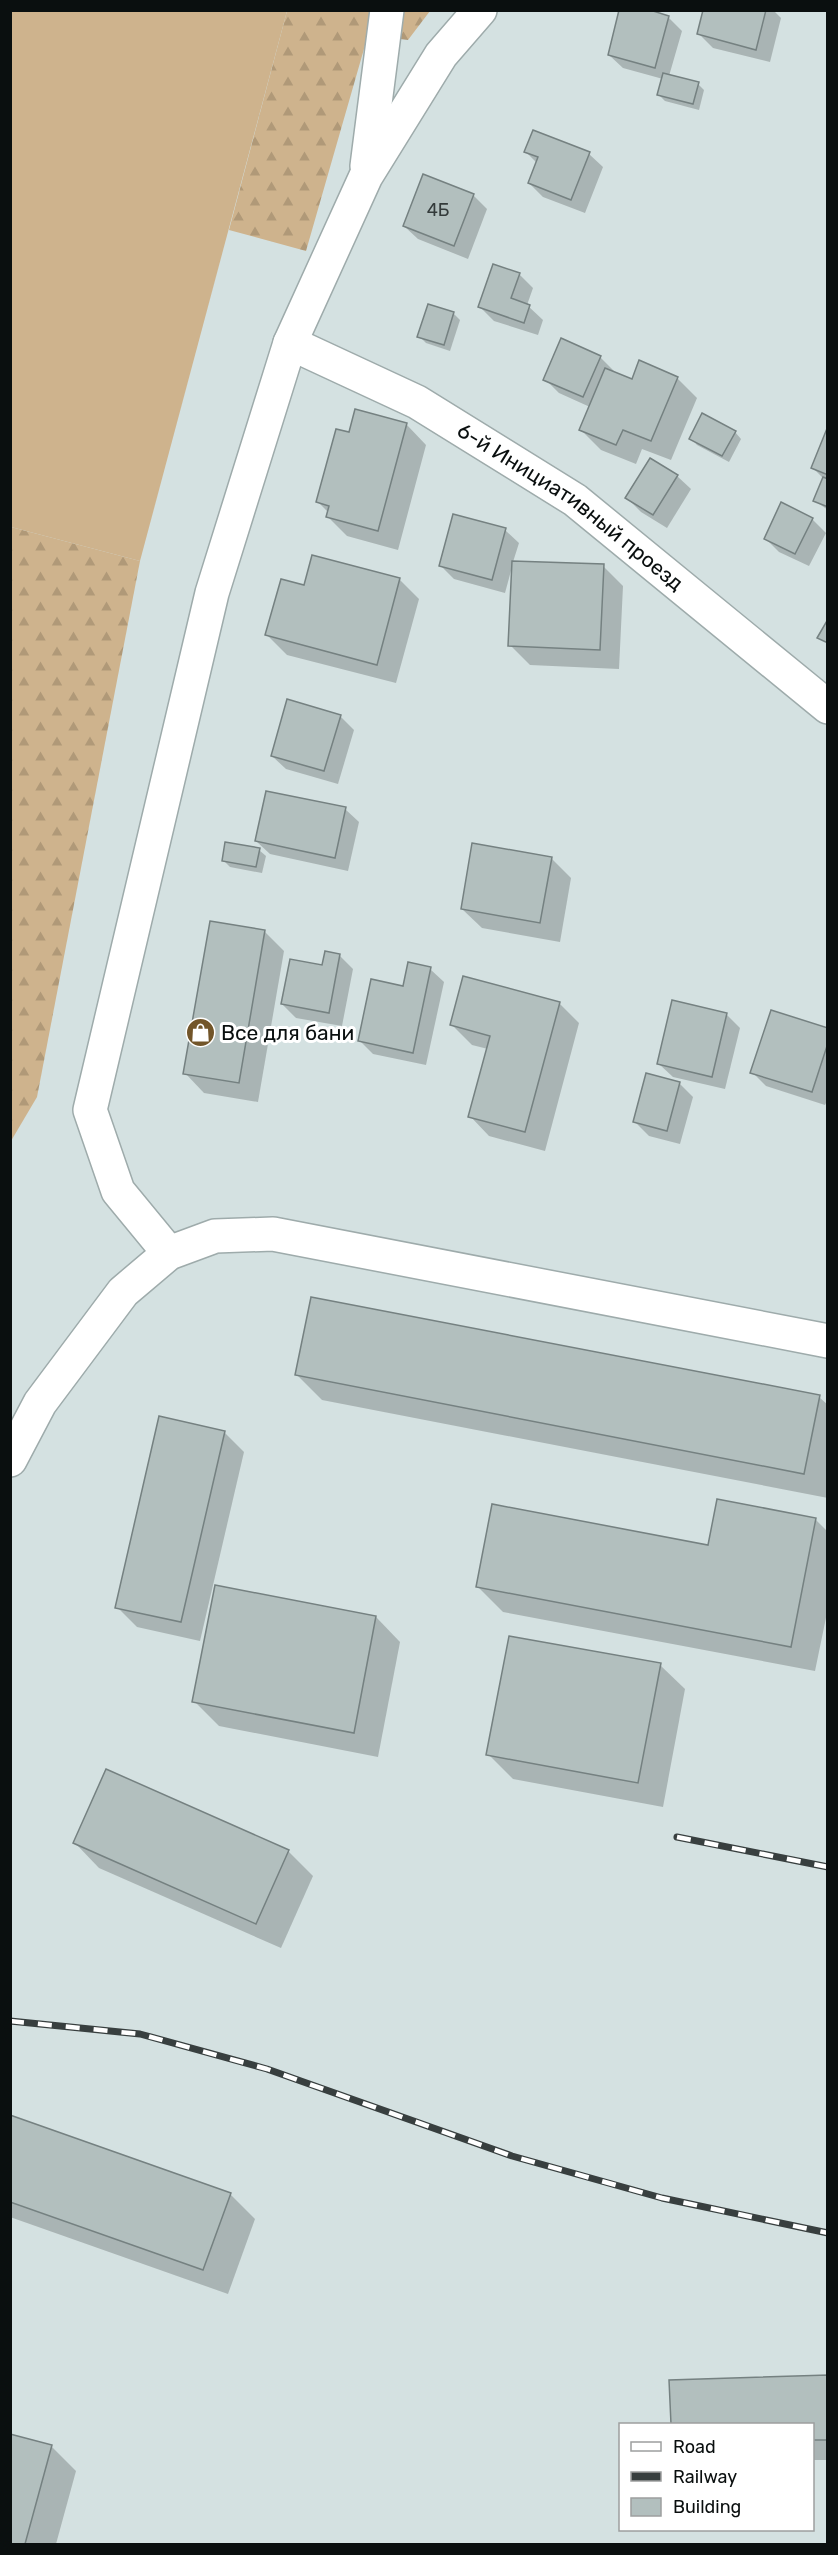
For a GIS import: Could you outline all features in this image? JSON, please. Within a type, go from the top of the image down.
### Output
[{"type":"street","points":[[366,176],[387,10]]},
{"type":"street","points":[[169,1253],[118,1191],[90,1110],[212,594],[290,344],[366,176],[441,55],[480,10]]},
{"type":"street","name":"6-й Инициативный проезд","points":[[290,344],[417,402],[575,500],[828,707]]},
{"type":"street","points":[[10,1460],[40,1403],[123,1292],[169,1253],[215,1236],[273,1234],[828,1341]]},
{"type":"green space","points":[[10,11],[287,11],[140,561],[11,527]]},
{"type":"green space","points":[[287,11],[430,11],[408,40],[368,35],[306,251],[229,230]]},
{"type":"green space","points":[[11,527],[140,561],[37,1097],[11,1141]]},
{"type":"building","points":[[619,10],[650,10],[669,16],[655,68],[608,55]]},
{"type":"building","points":[[703,10],[766,10],[756,50],[697,34]]},
{"type":"building","points":[[663,73],[699,82],[693,104],[657,95]]},
{"type":"building","points":[[533,130],[590,152],[571,200],[528,183],[538,157],[524,152]]},
{"type":"building","points":[[423,174],[474,194],[454,246],[403,226]]},
{"type":"building","points":[[493,264],[520,273],[511,298],[530,305],[524,323],[478,307]]},
{"type":"building","points":[[428,304],[454,312],[444,345],[417,337]]},
{"type":"building","points":[[561,338],[601,356],[583,397],[543,380]]},
{"type":"building","points":[[639,360],[678,377],[651,441],[623,430],[616,445],[579,430],[605,368],[632,379]]},
{"type":"building","points":[[355,409],[407,423],[378,531],[326,517],[329,506],[316,502],[336,429],[349,432]]},
{"type":"building","points":[[702,413],[736,431],[722,456],[689,439]]},
{"type":"building","points":[[828,426],[828,475],[811,468]]},
{"type":"building","points":[[650,458],[678,475],[653,515],[625,498]]},
{"type":"building","points":[[823,477],[828,479],[828,507],[813,501]]},
{"type":"building","points":[[781,502],[813,518],[795,554],[764,539]]},
{"type":"building","points":[[453,514],[506,528],[492,580],[439,566]]},
{"type":"building","points":[[312,555],[400,578],[377,665],[265,635],[281,579],[304,585]]},
{"type":"building","points":[[512,561],[604,564],[600,650],[508,646]]},
{"type":"building","points":[[828,619],[828,643],[817,638]]},
{"type":"building","points":[[287,699],[341,715],[324,771],[271,756]]},
{"type":"building","points":[[266,791],[346,807],[335,858],[255,841]]},
{"type":"building","points":[[225,842],[260,848],[256,867],[222,861]]},
{"type":"building","points":[[472,843],[552,857],[540,923],[461,909]]},
{"type":"building","points":[[210,921],[265,930],[239,1083],[183,1074]]},
{"type":"building","points":[[325,951],[340,954],[329,1013],[281,1004],[290,959],[322,965]]},
{"type":"building","points":[[408,962],[431,967],[413,1053],[358,1041],[371,979],[403,986]]},
{"type":"building","points":[[463,976],[560,1002],[525,1132],[468,1117],[490,1036],[450,1025]]},
{"type":"building","points":[[672,1000],[727,1013],[712,1077],[657,1064]]},
{"type":"building","points":[[771,1010],[828,1028],[828,1043],[812,1092],[750,1073]]},
{"type":"building","points":[[646,1073],[680,1082],[667,1131],[633,1122]]},
{"type":"building","points":[[311,1297],[820,1395],[804,1474],[295,1375]]},
{"type":"building","points":[[159,1416],[225,1431],[181,1622],[115,1608]]},
{"type":"building","points":[[717,1499],[816,1518],[791,1647],[476,1587],[492,1504],[708,1545]]},
{"type":"building","points":[[215,1585],[376,1616],[354,1733],[192,1702]]},
{"type":"building","points":[[509,1636],[661,1663],[638,1783],[486,1755]]},
{"type":"building","points":[[106,1769],[289,1850],[256,1924],[73,1843]]},
{"type":"building","points":[[10,2115],[231,2193],[203,2270],[10,2202]]},
{"type":"building","points":[[828,2375],[828,2440],[814,2440],[814,2423],[671,2423],[669,2380]]},
{"type":"building","points":[[10,2434],[52,2445],[25,2544],[10,2544]]},
{"type":"railway","points":[[677,1837],[828,1867]]},
{"type":"railway","points":[[10,2021],[140,2034],[267,2069],[512,2156],[662,2198],[828,2233]]},
{"type":"place","name":"Все для бани","points":[[200,1033]]}]
